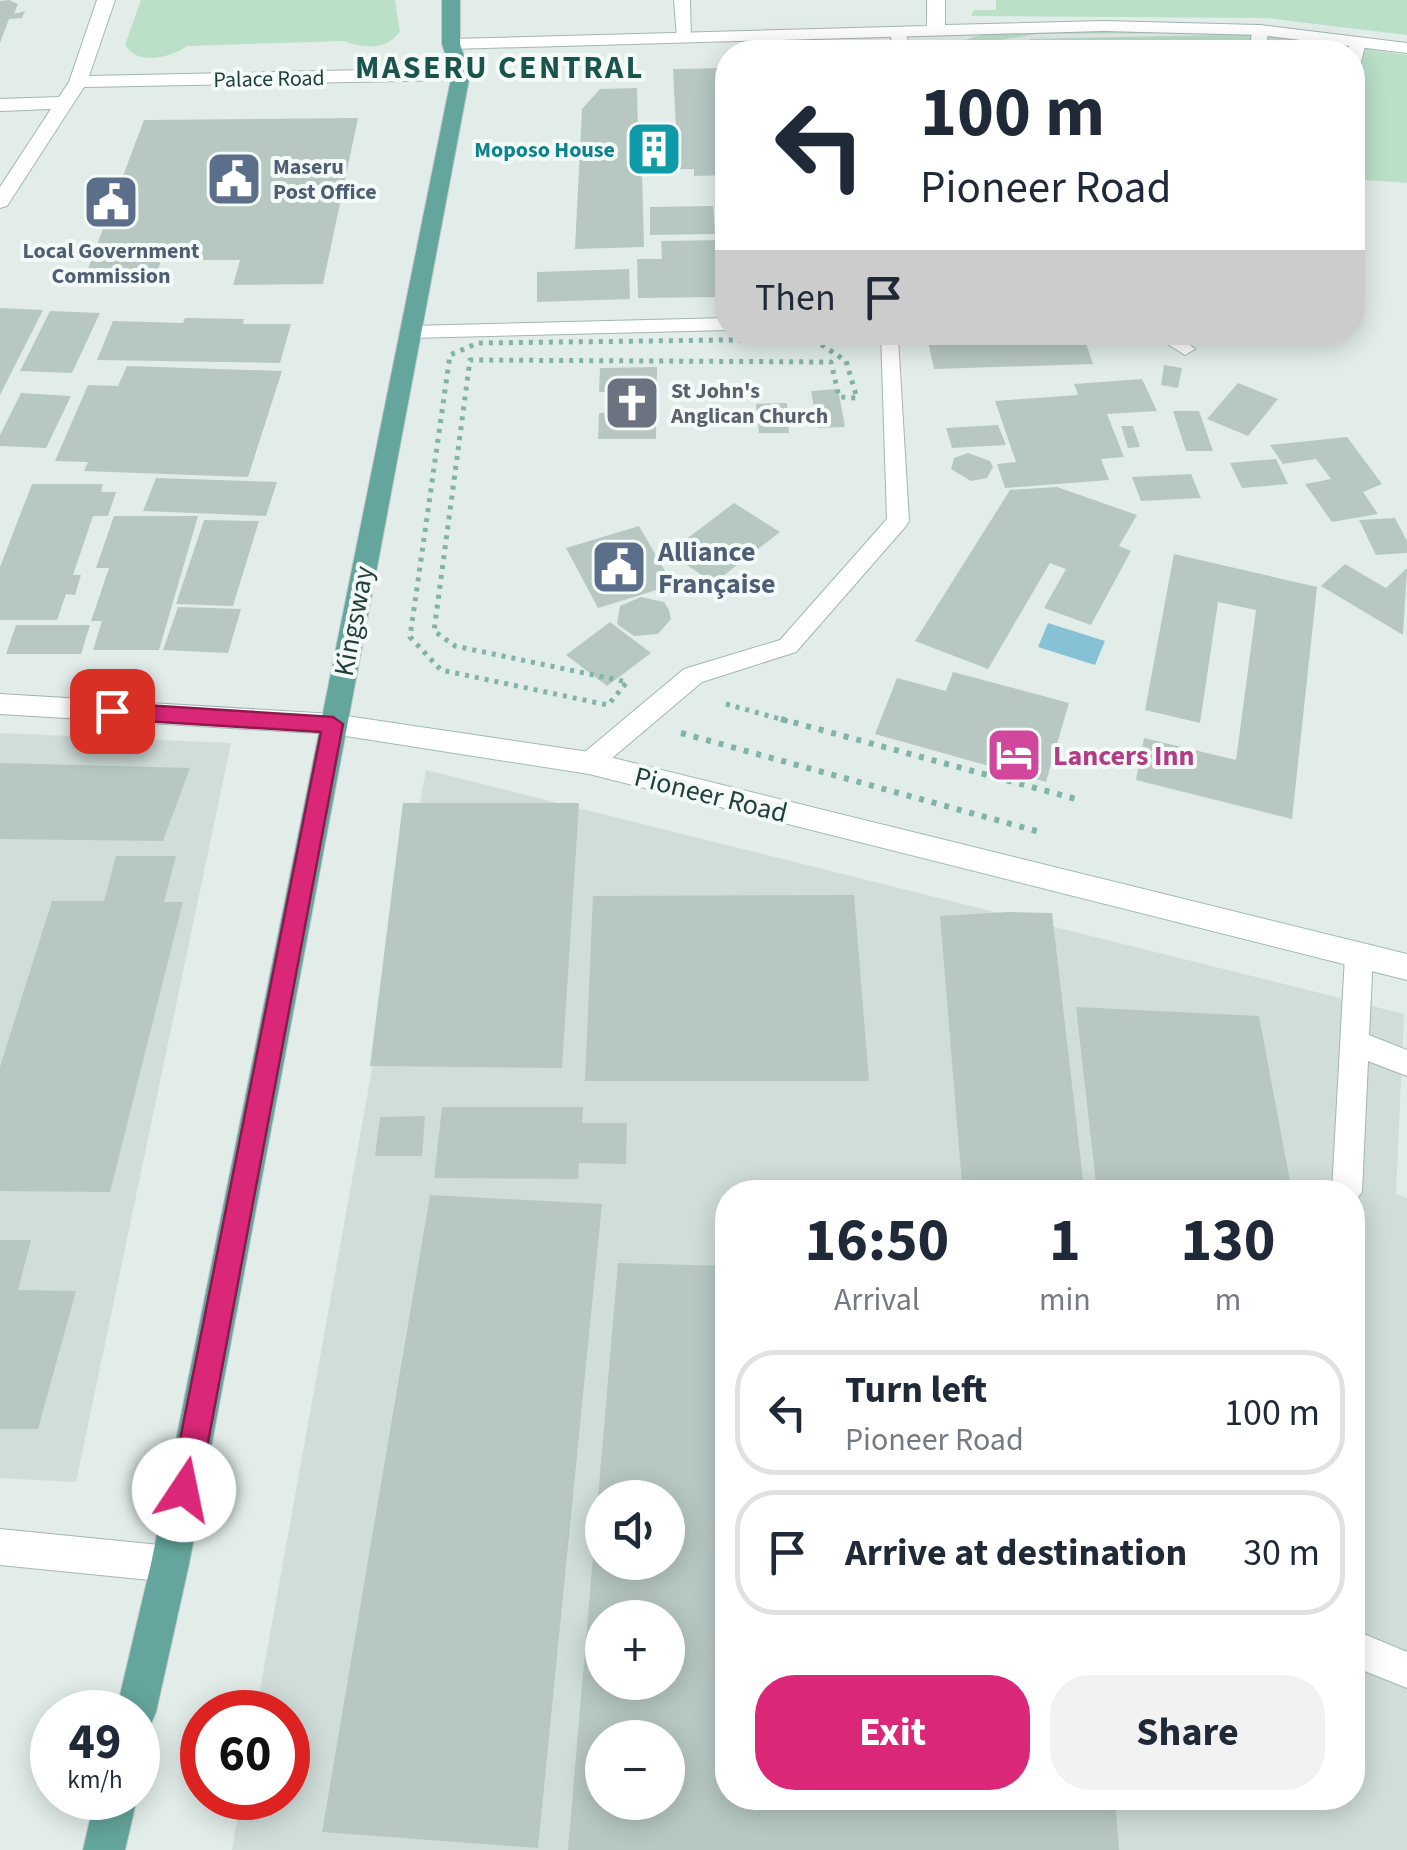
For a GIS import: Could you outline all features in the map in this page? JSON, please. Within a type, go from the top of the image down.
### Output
[{"type":"main road","name":"Kingsway","points":[[141,1690],[170,1564],[460,74],[451,44],[452,0]]},
{"type":"main road","points":[[104,1850],[111,1820]]},
{"type":"street","points":[[0,202],[78,82],[106,0]]},
{"type":"street","points":[[936,0],[936,31]]},
{"type":"street","points":[[451,44],[1102,26],[1260,30],[1342,40]]},
{"type":"street","points":[[1365,43],[1407,48]]},
{"type":"street","name":"Palace Road","points":[[78,82],[460,74]]},
{"type":"street","points":[[0,106],[61,103]]},
{"type":"street","name":"Pioneer Road","points":[[0,704],[333,724],[589,763],[1407,967]]},
{"type":"lane","points":[[682,0],[685,38]]},
{"type":"lane","points":[[1259,40],[1260,30]]},
{"type":"lane","points":[[897,32],[900,40]]},
{"type":"lane","points":[[409,332],[715,324]]},
{"type":"lane","points":[[589,763],[693,674],[788,646],[898,522],[885,345]]},
{"type":"lane","points":[[1179,345],[1185,349]]},
{"type":"lane","points":[[1348,1180],[1359,956]]},
{"type":"lane","points":[[1355,1044],[1407,1063]]},
{"type":"lane","points":[[0,1546],[170,1564]]},
{"type":"lane","points":[[1365,1652],[1407,1670]]},
{"type":"path","points":[[715,340],[478,343],[450,356],[410,637],[441,670],[608,705],[627,682],[454,646],[434,632],[470,360],[832,362],[839,397],[857,398],[846,361],[822,345]]},
{"type":"path","points":[[707,699],[1076,799]]},
{"type":"path","points":[[676,732],[1047,834]]},
{"type":"shaded area","points":[[0,733],[231,743],[76,1482],[0,1478]]},
{"type":"shaded area","points":[[426,770],[1404,1014],[1396,1194],[1407,1198],[1407,1850],[232,1850],[237,1820],[310,1820],[310,1690],[260,1690]]},
{"type":"green space","points":[[141,0],[395,0],[400,32],[388,42],[374,46],[344,41],[187,46],[172,54],[146,58],[125,45]]},
{"type":"green space","points":[[996,0],[1407,0],[1407,35],[1265,18],[971,16],[974,10],[996,10]]},
{"type":"green space","points":[[1130,28],[1213,33],[1037,34],[968,40],[1014,31]]},
{"type":"green space","points":[[1264,34],[1305,40],[1030,40]]},
{"type":"green space","points":[[1365,49],[1407,55],[1407,183],[1365,180]]},
{"type":"water","points":[[1048,623],[1105,641],[1095,665],[1038,647]]},
{"type":"building","points":[[0,1],[18,4],[14,14],[25,11],[22,18],[9,19],[0,43]]},
{"type":"building","name":"Moposo House","points":[[715,68],[715,175],[694,176],[694,169],[642,170],[644,247],[575,249],[582,109],[600,89],[637,88],[638,130],[676,129],[673,69]]},
{"type":"building","name":"Maseru Post Office","points":[[358,118],[323,284],[233,285],[240,260],[161,260],[155,281],[83,282],[144,120]]},
{"type":"building","points":[[713,206],[715,234],[650,235],[650,207]]},
{"type":"building","points":[[715,240],[715,297],[638,298],[637,259],[662,259],[661,241]]},
{"type":"building","points":[[629,269],[630,299],[537,302],[537,272]]},
{"type":"building","points":[[0,308],[43,310],[0,395]]},
{"type":"building","points":[[50,311],[100,313],[72,373],[20,371]]},
{"type":"building","points":[[185,318],[291,324],[280,363],[97,360],[113,321],[183,323]]},
{"type":"building","points":[[929,345],[1086,345],[1093,364],[934,369]]},
{"type":"building","points":[[1164,365],[1182,368],[1178,388],[1161,385]]},
{"type":"building","points":[[127,366],[282,371],[248,477],[84,471],[88,462],[55,461],[88,385],[118,386]]},
{"type":"building","name":"St John's Anglican Church","points":[[657,367],[656,439],[598,439],[599,413],[608,413],[608,392],[599,392],[600,368]]},
{"type":"building","points":[[1142,379],[1157,411],[1107,414],[1124,457],[1101,459],[1109,480],[1005,488],[997,464],[1016,462],[995,401],[1078,395],[1074,384]]},
{"type":"building","points":[[1238,383],[1278,399],[1248,436],[1207,419]]},
{"type":"building","points":[[838,389],[845,427],[818,428],[811,391]]},
{"type":"building","points":[[21,393],[71,396],[46,448],[0,446],[0,435]]},
{"type":"building","points":[[787,403],[789,433],[759,433],[756,404]]},
{"type":"building","points":[[1173,411],[1199,411],[1213,451],[1186,451]]},
{"type":"building","points":[[998,425],[1006,445],[952,448],[946,428]]},
{"type":"building","points":[[1121,426],[1133,426],[1140,447],[1128,448]]},
{"type":"building","points":[[1347,437],[1382,484],[1363,492],[1378,514],[1332,522],[1305,484],[1331,479],[1316,459],[1283,464],[1270,445]]},
{"type":"building","points":[[968,453],[990,461],[993,467],[987,478],[971,481],[951,469],[954,458]]},
{"type":"building","points":[[1276,459],[1288,484],[1242,488],[1230,463]]},
{"type":"building","points":[[1191,474],[1201,498],[1141,501],[1132,477]]},
{"type":"building","points":[[156,478],[277,482],[266,516],[143,511]]},
{"type":"building","points":[[32,484],[103,484],[101,492],[116,492],[108,516],[93,516],[73,575],[81,575],[75,595],[66,594],[57,620],[0,620],[0,567]]},
{"type":"building","points":[[1057,487],[1137,515],[1119,546],[1131,551],[1091,625],[1044,608],[1066,569],[1050,563],[988,669],[915,641],[1010,490]]},
{"type":"building","points":[[734,503],[780,532],[714,583],[668,553]]},
{"type":"building","points":[[114,516],[198,516],[159,650],[93,650],[102,621],[91,621],[109,568],[96,568]]},
{"type":"building","points":[[1395,518],[1407,541],[1407,553],[1376,555],[1359,520]]},
{"type":"building","points":[[204,520],[259,521],[233,606],[176,604]]},
{"type":"building","name":"Alliance Française","points":[[639,526],[673,585],[598,608],[566,548]]},
{"type":"building","points":[[1174,554],[1317,587],[1292,819],[1136,780],[1144,738],[1236,760],[1256,610],[1218,602],[1200,723],[1145,710]]},
{"type":"building","points":[[1345,564],[1386,588],[1407,568],[1403,635],[1321,586]]},
{"type":"building","points":[[641,597],[664,602],[669,610],[671,619],[658,634],[634,636],[617,624],[620,606]]},
{"type":"building","points":[[178,607],[241,609],[228,653],[163,650]]},
{"type":"building","points":[[610,622],[651,653],[607,686],[566,655]]},
{"type":"building","points":[[16,625],[90,625],[81,654],[6,654]]},
{"type":"building","points":[[953,672],[1069,703],[1046,782],[875,734],[897,678],[946,691]]},
{"type":"building","points":[[0,763],[190,768],[163,841],[0,839]]},
{"type":"building","points":[[403,803],[579,803],[562,1068],[370,1066]]},
{"type":"building","points":[[116,856],[176,856],[164,902],[183,902],[110,1192],[0,1191],[0,1067],[52,901],[104,901]]},
{"type":"building","points":[[854,895],[869,1081],[585,1081],[593,896]]},
{"type":"building","points":[[1052,913],[1083,1180],[962,1180],[940,916]]},
{"type":"building","points":[[1076,1007],[1259,1016],[1290,1180],[1096,1180]]},
{"type":"building","points":[[442,1107],[583,1107],[582,1123],[627,1123],[626,1164],[579,1163],[578,1179],[434,1178]]},
{"type":"building","points":[[425,1116],[422,1156],[375,1156],[380,1117]]},
{"type":"building","points":[[430,1195],[602,1204],[538,1848],[322,1832]]},
{"type":"building","points":[[0,1240],[31,1240],[18,1290],[76,1291],[38,1429],[0,1429]]},
{"type":"building","points":[[618,1263],[715,1266],[715,1810],[1116,1810],[1119,1850],[568,1850],[585,1650],[585,1700],[685,1700],[685,1600],[589,1600],[591,1580],[685,1580],[685,1480],[600,1480]]},
{"type":"place","name":"Moposo House","points":[[654,149]]},
{"type":"place","name":"Maseru Post Office","points":[[234,179]]},
{"type":"place","name":"Local Government Commission","points":[[111,202]]},
{"type":"place","name":"St John's Anglican Church","points":[[632,403]]},
{"type":"place","name":"Alliance Française","points":[[619,567]]},
{"type":"place","name":"Lancers Inn","points":[[1014,755]]},
{"type":"district","name":"MASERU CENTRAL","points":[[500,67]]},
{"type":"route","points":[[112,711],[333,724],[184,1490]]}]
